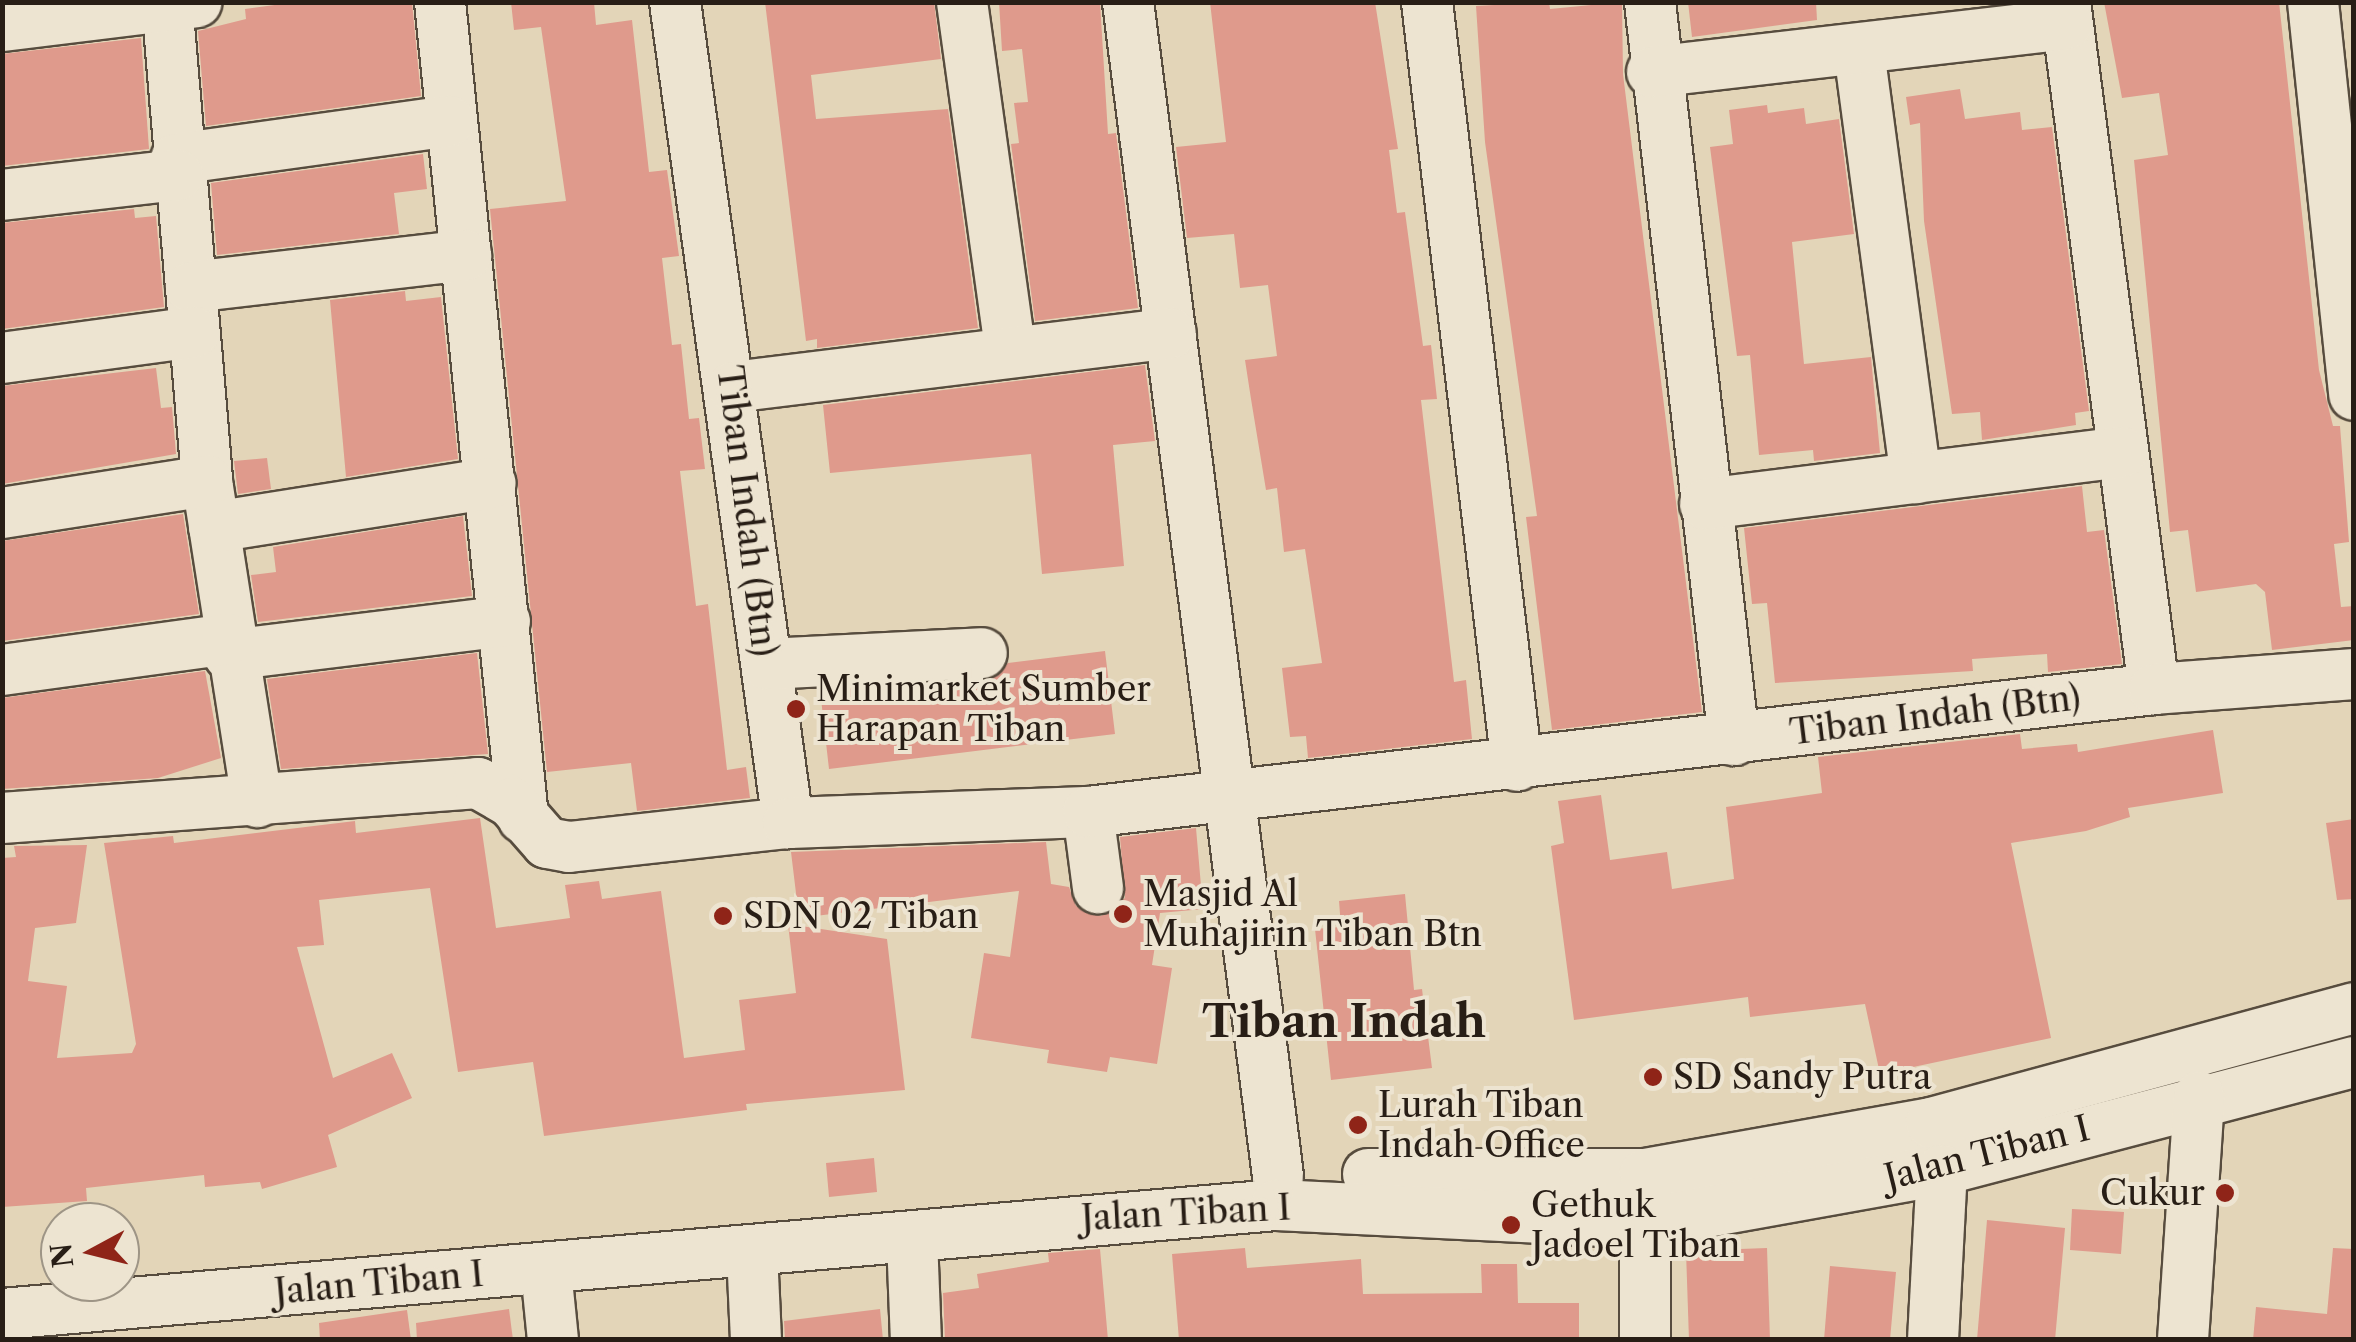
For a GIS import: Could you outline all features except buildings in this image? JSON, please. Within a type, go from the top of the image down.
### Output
[{"type":"street","points":[[440,2],[522,818]]},
{"type":"street","name":"Tiban Indah (Btn)","points":[[675,2],[732,386],[788,823],[1088,812],[1517,766],[2154,688],[2354,674]]},
{"type":"street","points":[[962,2],[1010,350]]},
{"type":"street","points":[[1128,2],[1227,798],[1264,1016],[1278,1176]]},
{"type":"street","points":[[1428,2],[1517,766]]},
{"type":"street","points":[[1650,2],[1652,72],[1734,740]]},
{"type":"street","points":[[2313,2],[2344,227],[2354,394]]},
{"type":"street","points":[[2,26],[177,4],[178,167],[211,504],[229,647],[257,802]]},
{"type":"street","points":[[1652,72],[1860,51],[2066,13],[2154,688]]},
{"type":"street","points":[[1860,51],[1916,478]]},
{"type":"street","points":[[2,195],[449,121]]},
{"type":"street","points":[[2,358],[192,310],[466,254]]},
{"type":"street","points":[[732,386],[1171,333]]},
{"type":"street","points":[[1705,504],[2122,452]]},
{"type":"street","points":[[2,513],[211,504],[491,483]]},
{"type":"street","points":[[2,670],[505,621]]},
{"type":"street","points":[[767,664],[982,653]]},
{"type":"street","points":[[2,818],[478,783],[547,843],[569,847],[788,823]]},
{"type":"street","points":[[1088,812],[1098,888]]},
{"type":"street","name":"Jalan Tiban I","points":[[140,1276],[910,1217],[1278,1176],[1645,1174],[1931,1123],[2354,1008]]},
{"type":"street","name":"Jalan Tiban I","points":[[2,1314],[1276,1205],[1646,1223],[1942,1170],[2199,1096],[2354,1062]]},
{"type":"street","points":[[2184,1340],[2199,1096]]},
{"type":"street","points":[[1932,1340],[1942,1170]]},
{"type":"street","points":[[1645,1174],[1645,1340]]},
{"type":"street","points":[[912,1238],[916,1340]]},
{"type":"street","points":[[752,1252],[756,1340]]},
{"type":"street","points":[[546,1270],[553,1340]]},
{"type":"street","points":[[2,1288],[40,1285]]},
{"type":"place","name":"Minimarket Sumber Harapan Tiban","points":[[796,709]]},
{"type":"place","name":"Masjid Al Muhajirin Tiban Btn","points":[[1123,914]]},
{"type":"place","name":"SDN 02 Tiban","points":[[723,916]]},
{"type":"place","name":"SD Sandy Putra","points":[[1653,1077]]},
{"type":"place","name":"Lurah Tiban Indah Office","points":[[1358,1125]]},
{"type":"place","name":"Cukur","points":[[2225,1193]]},
{"type":"place","name":"Gethuk Jadoel Tiban","points":[[1511,1225]]},
{"type":"district","name":"Tiban Indah","points":[[1344,1022]]}]
